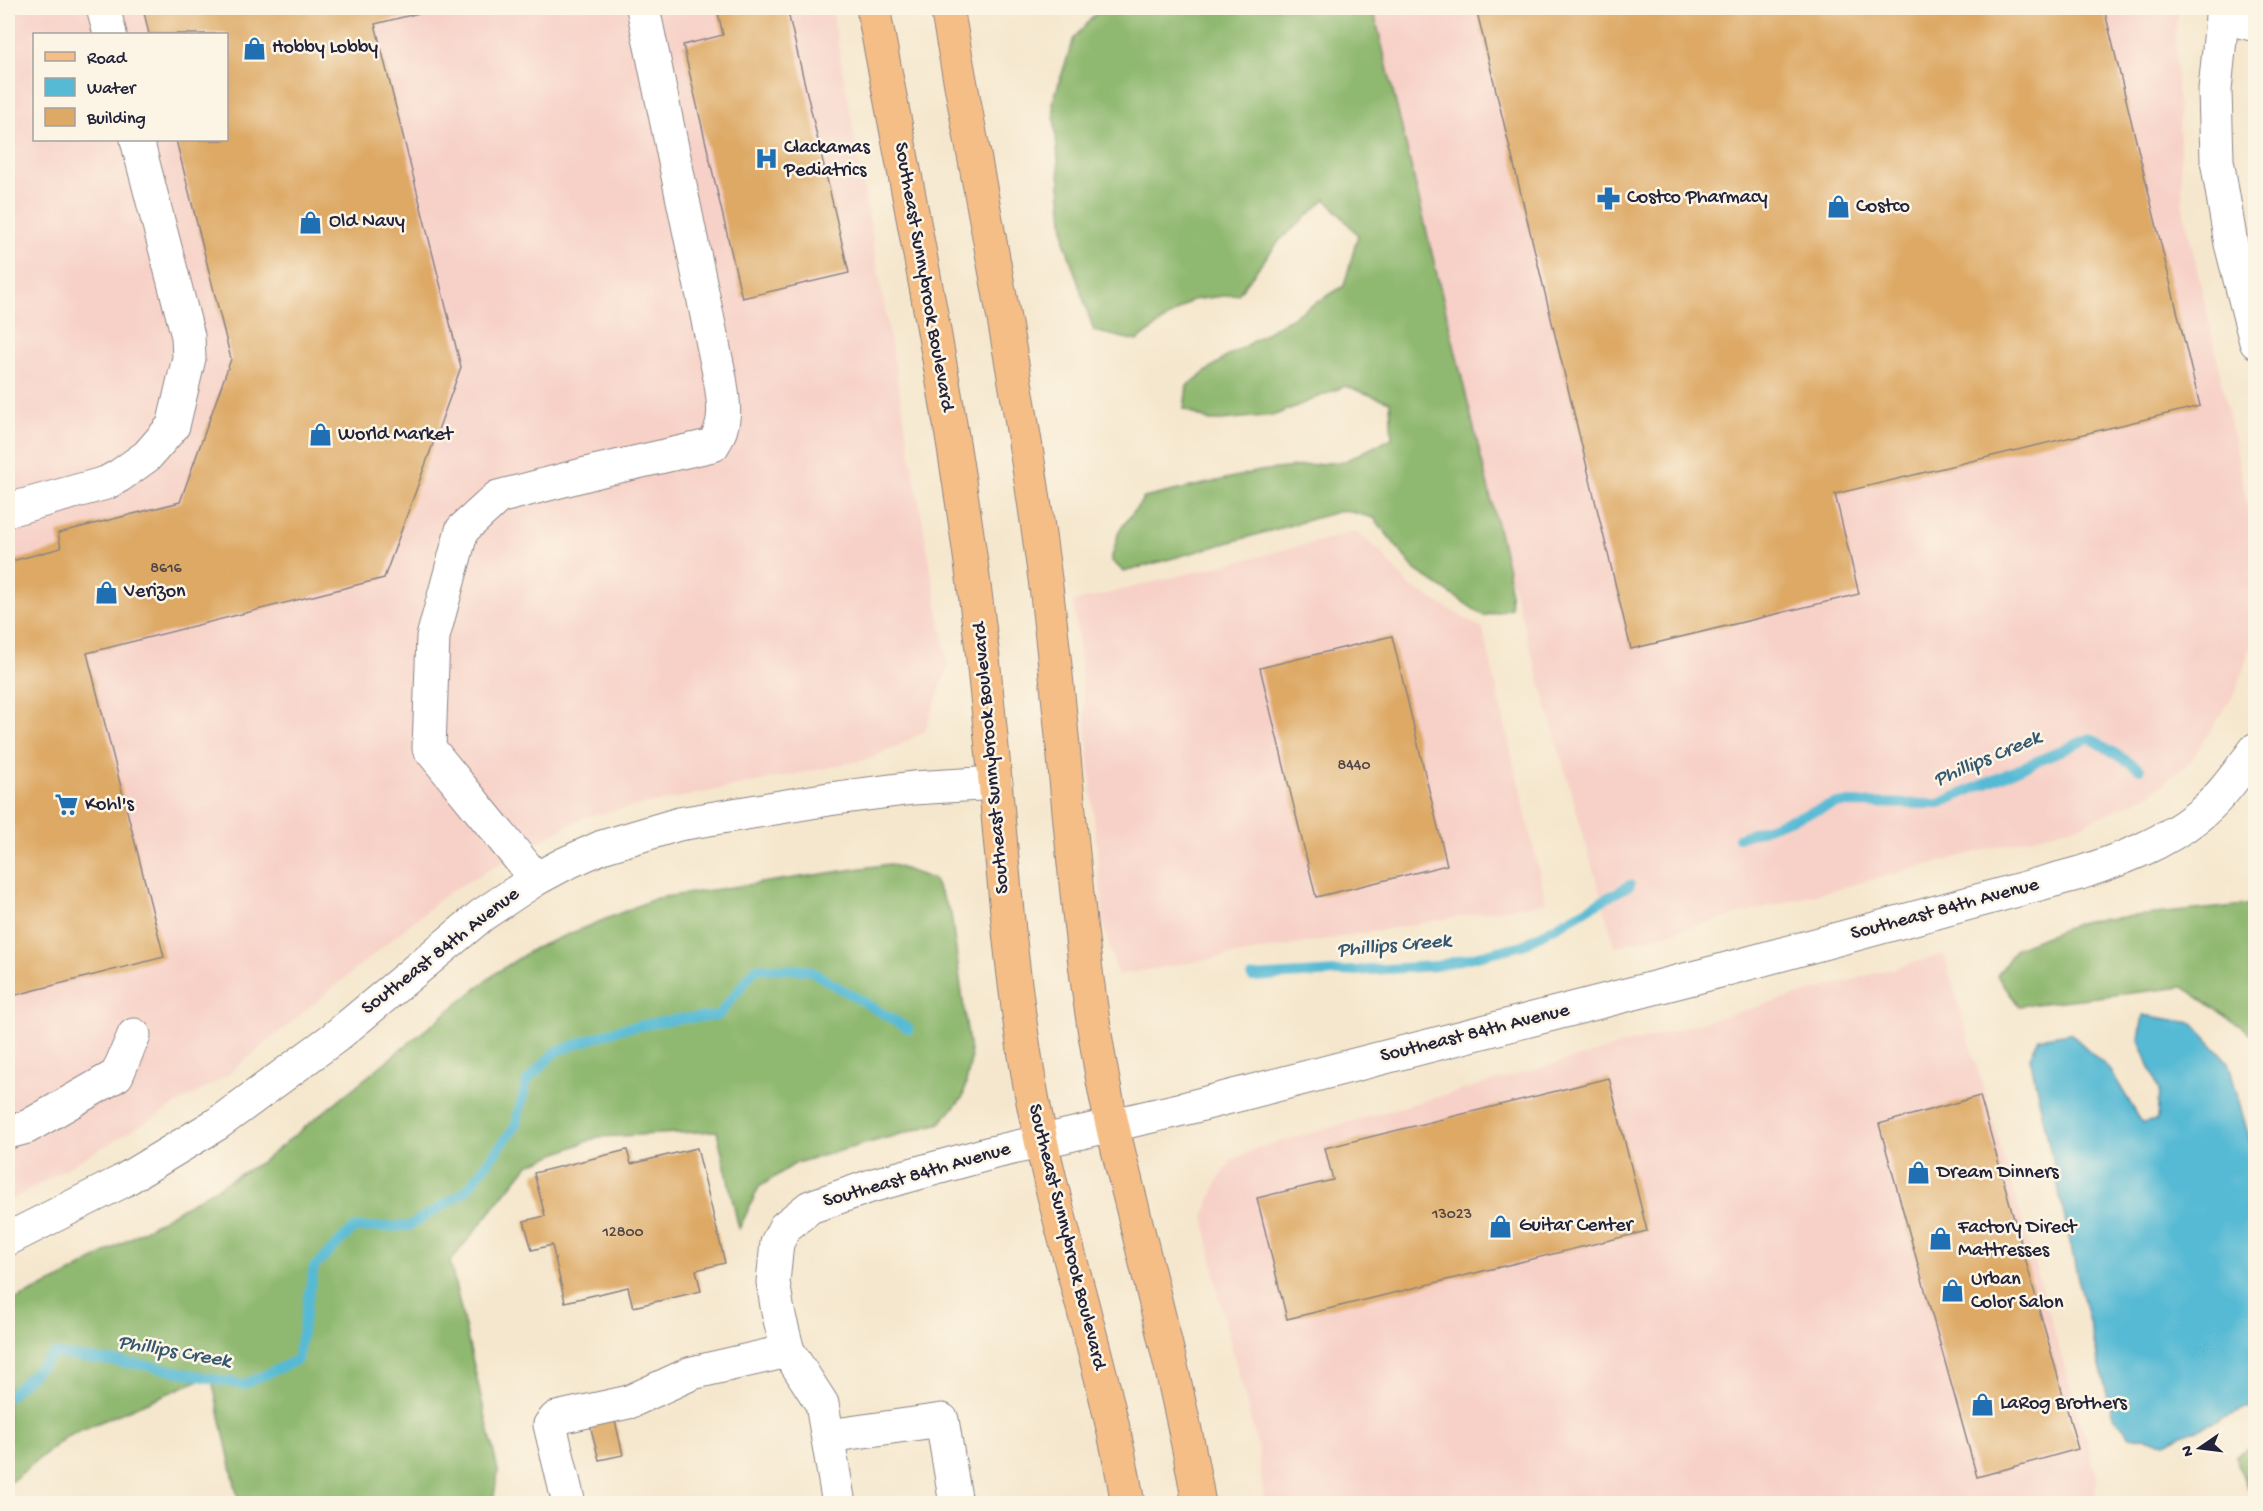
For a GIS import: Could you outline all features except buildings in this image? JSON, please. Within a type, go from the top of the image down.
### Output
[{"type":"main road","name":"Southeast Sunnybrook Boulevard","points":[[873,8],[950,425],[980,627],[1012,963],[1029,1082],[1057,1210],[1120,1453],[1128,1503]]},
{"type":"main road","points":[[947,8],[1015,382],[1043,562],[1056,661],[1082,943],[1111,1125],[1175,1388],[1199,1503]]},
{"type":"street","points":[[103,8],[110,33]]},
{"type":"street","points":[[536,879],[429,748],[433,637],[462,530],[498,497],[712,445],[721,433],[723,416],[720,378],[643,8]]},
{"type":"street","points":[[2256,25],[2222,12],[2215,90],[2217,160],[2231,244],[2256,342]]},
{"type":"street","points":[[8,510],[112,480],[147,456],[173,426],[189,358],[188,336],[137,141]]},
{"type":"street","name":"Southeast 84th Avenue","points":[[788,1351],[773,1282],[777,1243],[785,1227],[810,1208],[874,1185],[1198,1105],[1716,972],[2080,873],[2127,857],[2159,842],[2199,816],[2228,786],[2256,749]]},
{"type":"street","name":"Southeast 84th Avenue","points":[[8,1239],[121,1182],[217,1124],[325,1044],[482,915],[536,879],[602,847],[679,824],[829,798],[913,788],[996,783]]},
{"type":"street","points":[[17,1130],[117,1075],[134,1035]]},
{"type":"street","points":[[569,1503],[550,1425],[556,1418],[628,1402],[692,1373],[788,1351],[822,1404],[839,1503]]},
{"type":"street","points":[[828,1436],[942,1420],[956,1503]]},
{"type":"shaded area","points":[[8,8],[832,8],[948,666],[925,732],[870,759],[584,817],[448,893],[226,1076],[8,1202]]},
{"type":"shaded area","points":[[1373,8],[2178,8],[2175,36],[2183,207],[2256,546],[2255,634],[2236,692],[2190,762],[2149,795],[2084,824],[1615,947],[1508,570]]},
{"type":"shaded area","points":[[1356,532],[1379,550],[1408,585],[1483,629],[1546,902],[1118,975],[1104,930],[1073,602]]},
{"type":"shaded area","points":[[1944,954],[2097,1477],[2094,1503],[1264,1503],[1259,1452],[1219,1299],[1204,1216],[1217,1182],[1232,1160],[1257,1148]]},
{"type":"green space","points":[[1101,8],[1373,8],[1508,570],[1511,608],[1484,616],[1415,570],[1374,518],[1344,510],[1124,572],[1111,560],[1119,531],[1144,498],[1260,471],[1345,461],[1392,438],[1390,402],[1345,386],[1275,415],[1210,421],[1184,409],[1187,386],[1223,359],[1344,286],[1358,235],[1326,199],[1279,241],[1238,294],[1192,300],[1137,341],[1094,331],[1065,243],[1053,101],[1074,38]]},
{"type":"green space","points":[[890,864],[933,879],[951,914],[971,1059],[963,1097],[940,1123],[796,1163],[759,1187],[739,1229],[717,1131],[598,1137],[528,1165],[450,1262],[498,1471],[493,1503],[239,1503],[211,1375],[67,1436],[8,1484],[8,1303],[64,1277],[263,1161],[497,972],[535,948],[657,898]]},
{"type":"green space","points":[[2255,904],[2255,1036],[2183,987],[2019,1006],[1997,976],[2016,948],[2085,921]]},
{"type":"green space","points":[[2255,1443],[2255,1490],[2248,1489],[2235,1456]]},
{"type":"water","points":[[2143,1015],[2192,1023],[2228,1062],[2255,1159],[2255,1405],[2166,1442],[2130,1436],[2112,1414],[2076,1270],[2030,1057],[2039,1038],[2070,1033],[2111,1071],[2142,1123],[2157,1120],[2159,1090],[2139,1040]]},
{"type":"waterway","name":"Phillips Creek","points":[[1738,838],[1837,803],[1938,804],[2090,738],[2140,769]]},
{"type":"waterway","name":"Phillips Creek","points":[[1252,977],[1436,966],[1523,945],[1630,885]]},
{"type":"waterway","name":"Phillips Creek","points":[[8,1397],[54,1354],[151,1366],[243,1385],[297,1360],[314,1267],[354,1228],[409,1226],[465,1192],[515,1127],[527,1081],[555,1052],[620,1029],[678,1019],[718,1016],[756,968],[809,970],[909,1029]]},
{"type":"place","name":"Hobby Lobby","points":[[254,48]]},
{"type":"place","name":"Clackamas Pediatrics","points":[[766,159]]},
{"type":"place","name":"Costco Pharmacy","points":[[1609,198]]},
{"type":"place","name":"Costco","points":[[1838,207]]},
{"type":"place","name":"Old Navy","points":[[311,222]]},
{"type":"place","name":"World Market","points":[[320,435]]},
{"type":"place","name":"Verizon","points":[[106,592]]},
{"type":"place","name":"Kohl's","points":[[67,805]]},
{"type":"place","name":"Dream Dinners","points":[[1919,1173]]},
{"type":"place","name":"Guitar Center","points":[[1501,1226]]},
{"type":"place","name":"Factory Direct Mattresses","points":[[1940,1239]]},
{"type":"place","name":"Urban Color Salon","points":[[1953,1291]]},
{"type":"place","name":"LaRog Brothers","points":[[1982,1404]]}]
